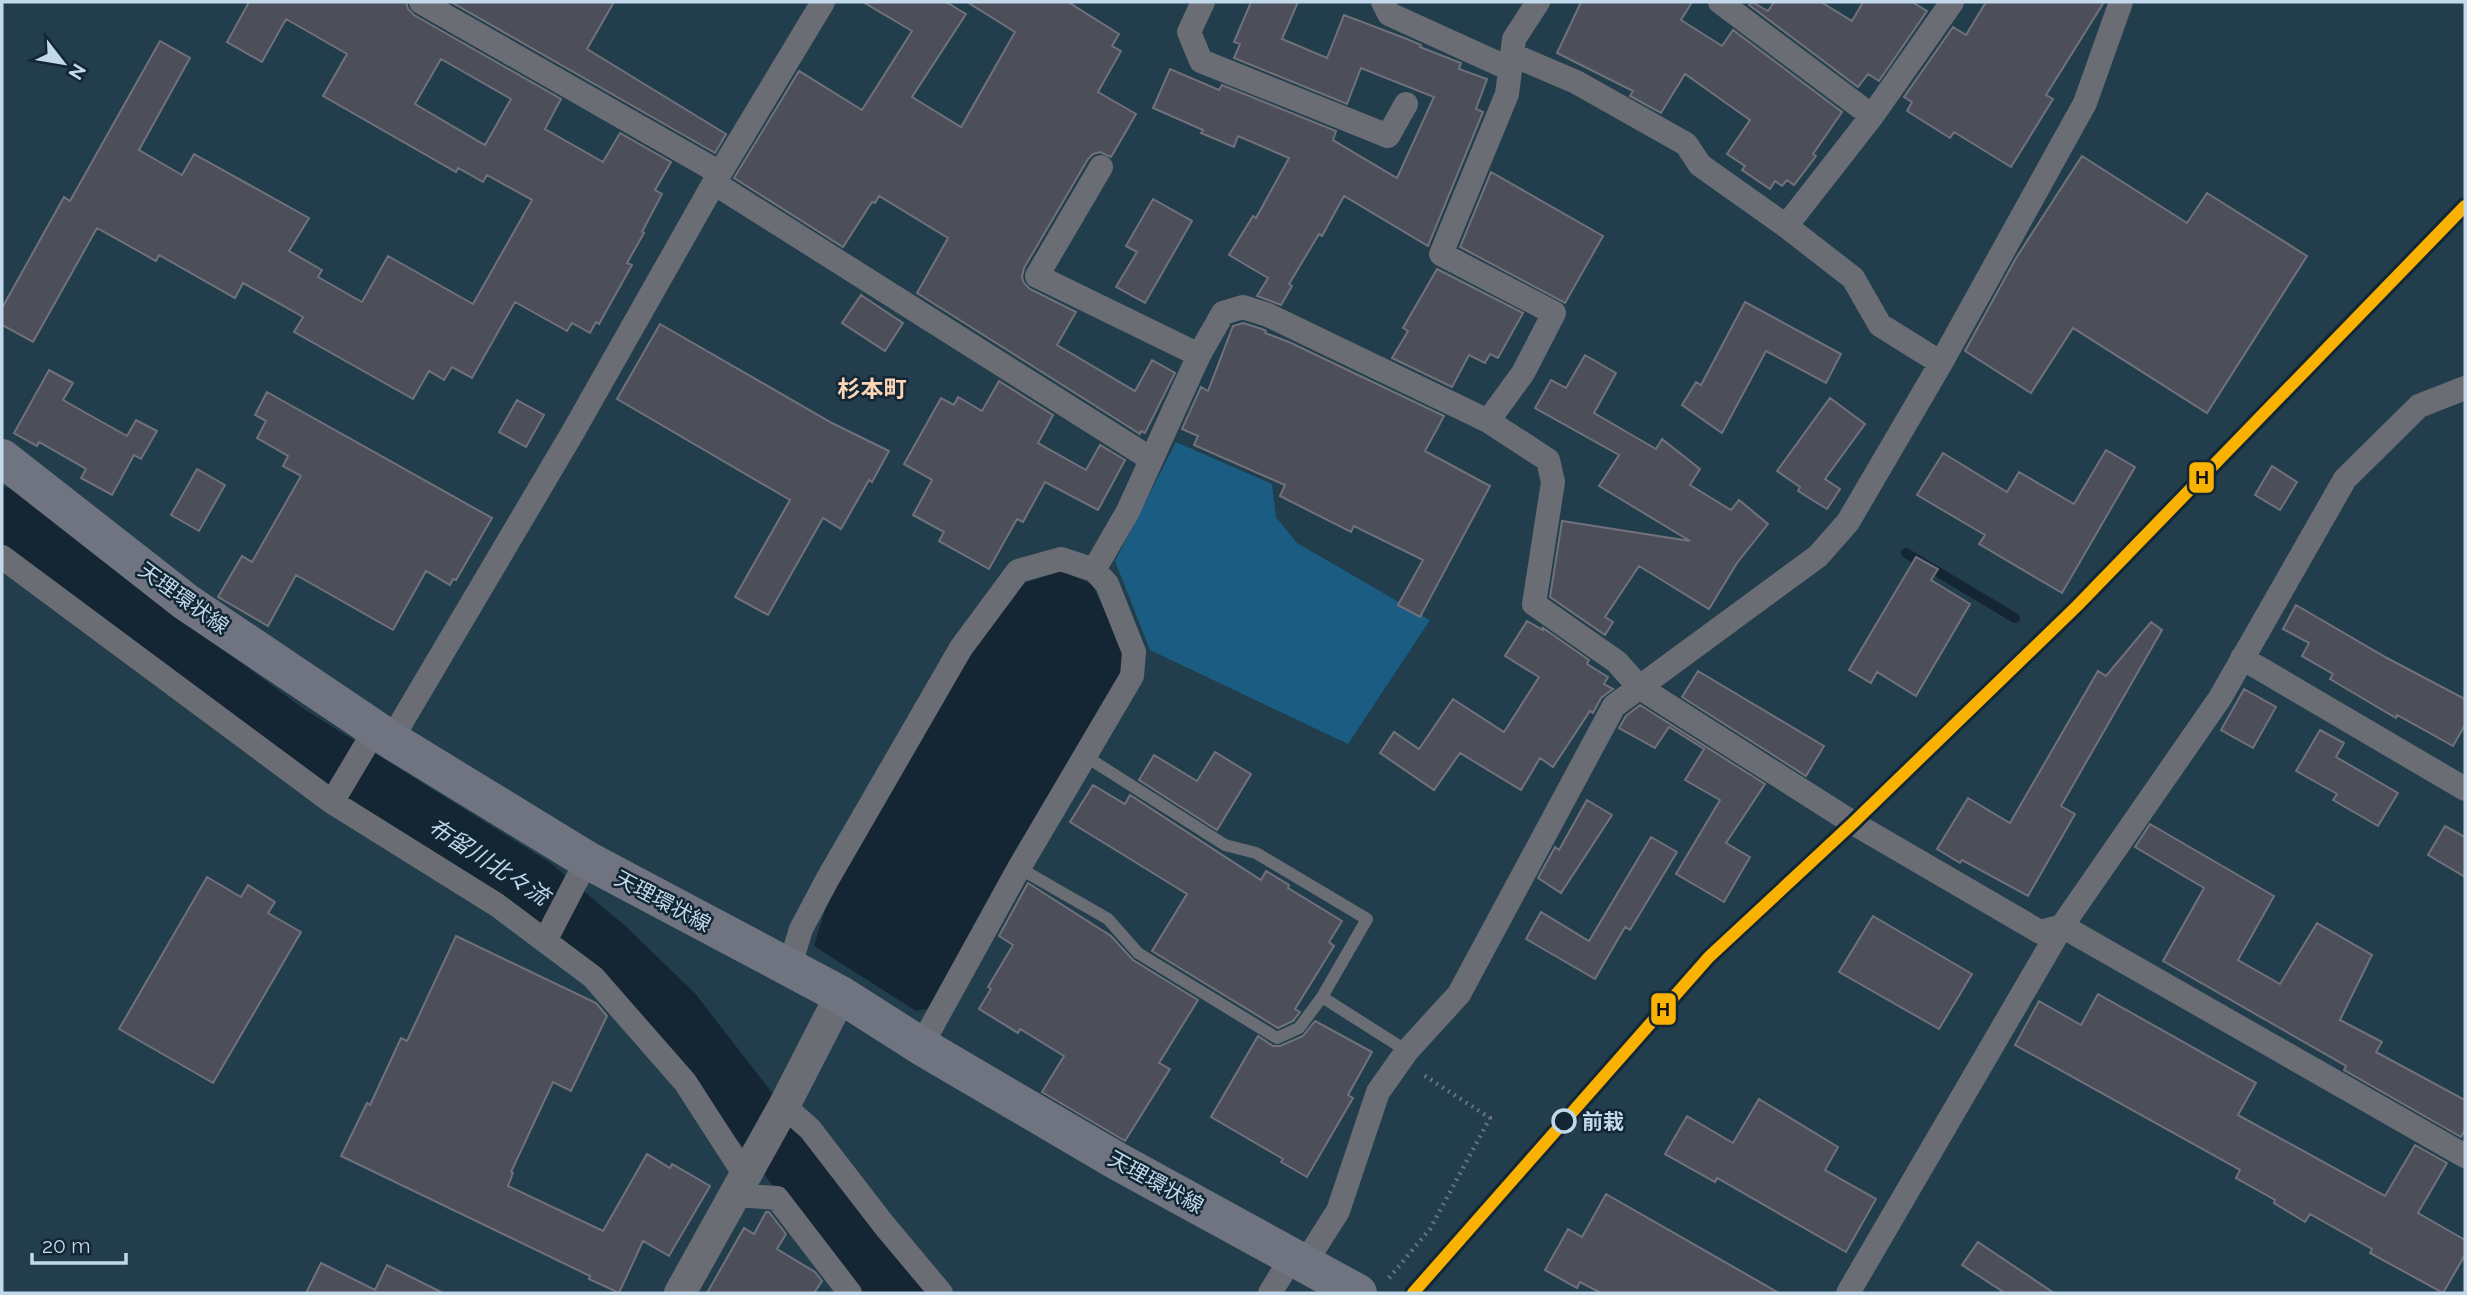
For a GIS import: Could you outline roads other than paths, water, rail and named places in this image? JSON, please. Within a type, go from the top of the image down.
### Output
[{"type":"main road","name":"天理環状線","points":[[2,458],[186,602],[383,735],[587,860],[841,995],[1117,1161],[1298,1260],[1371,1289]]},
{"type":"street","points":[[421,2],[717,178],[1151,460]]},
{"type":"street","points":[[332,802],[383,735],[573,432],[717,178],[823,2]]},
{"type":"street","points":[[1203,2],[1189,32],[1201,61],[1388,136],[1406,104]]},
{"type":"street","points":[[1383,2],[1389,14],[1511,62],[1576,82],[1686,145],[1700,165],[1853,278],[1880,325],[1941,363]]},
{"type":"street","points":[[1488,421],[1524,373],[1554,313],[1441,254],[1507,94],[1514,39],[1538,2]]},
{"type":"street","points":[[1720,2],[1872,116]]},
{"type":"street","points":[[1786,226],[1872,116],[1952,2]]},
{"type":"street","points":[[1270,1293],[1338,1211],[1378,1092],[1404,1055],[1459,994],[1614,706],[1818,556],[1848,522],[1941,363],[2085,103],[2121,2]]},
{"type":"street","points":[[1101,167],[1037,276],[1199,355]]},
{"type":"street","points":[[1094,570],[1128,511],[1199,355],[1223,313],[1243,307],[1269,315],[1488,421],[1548,460],[1553,482],[1534,604],[1617,662],[1639,687],[1853,823],[2040,932],[2062,926],[2465,1156]]},
{"type":"street","points":[[1848,1293],[2062,926],[2220,698],[2345,479],[2419,406],[2465,388]]},
{"type":"street","points":[[2,556],[332,802],[497,905],[593,977],[685,1082],[743,1179],[777,1198],[850,1293]]},
{"type":"street","points":[[789,969],[801,929],[881,787],[961,648],[1018,571],[1061,559],[1094,570],[1107,584],[1134,652],[1132,676],[1019,868],[922,1046]]},
{"type":"street","points":[[2242,659],[2465,789]]},
{"type":"street","points":[[545,941],[587,860]]},
{"type":"street","points":[[680,1293],[841,995]]},
{"type":"street","points":[[783,1106],[810,1129],[941,1293]]},
{"type":"lane","points":[[1019,868],[1108,919],[1139,953],[1278,1038],[1299,1027],[1322,997],[1367,919],[1256,853],[1225,845],[1085,756]]},
{"type":"lane","points":[[1322,997],[1404,1055]]},
{"type":"waterway","name":"布留川北々流","points":[[2,515],[132,618],[291,734],[533,885],[609,949],[674,1012],[896,1293]]},
{"type":"waterway","points":[[1906,553],[2015,618]]},
{"type":"place","name":"前栽","points":[[1564,1121]]},
{"type":"district","name":"杉本町","points":[[872,388]]}]
